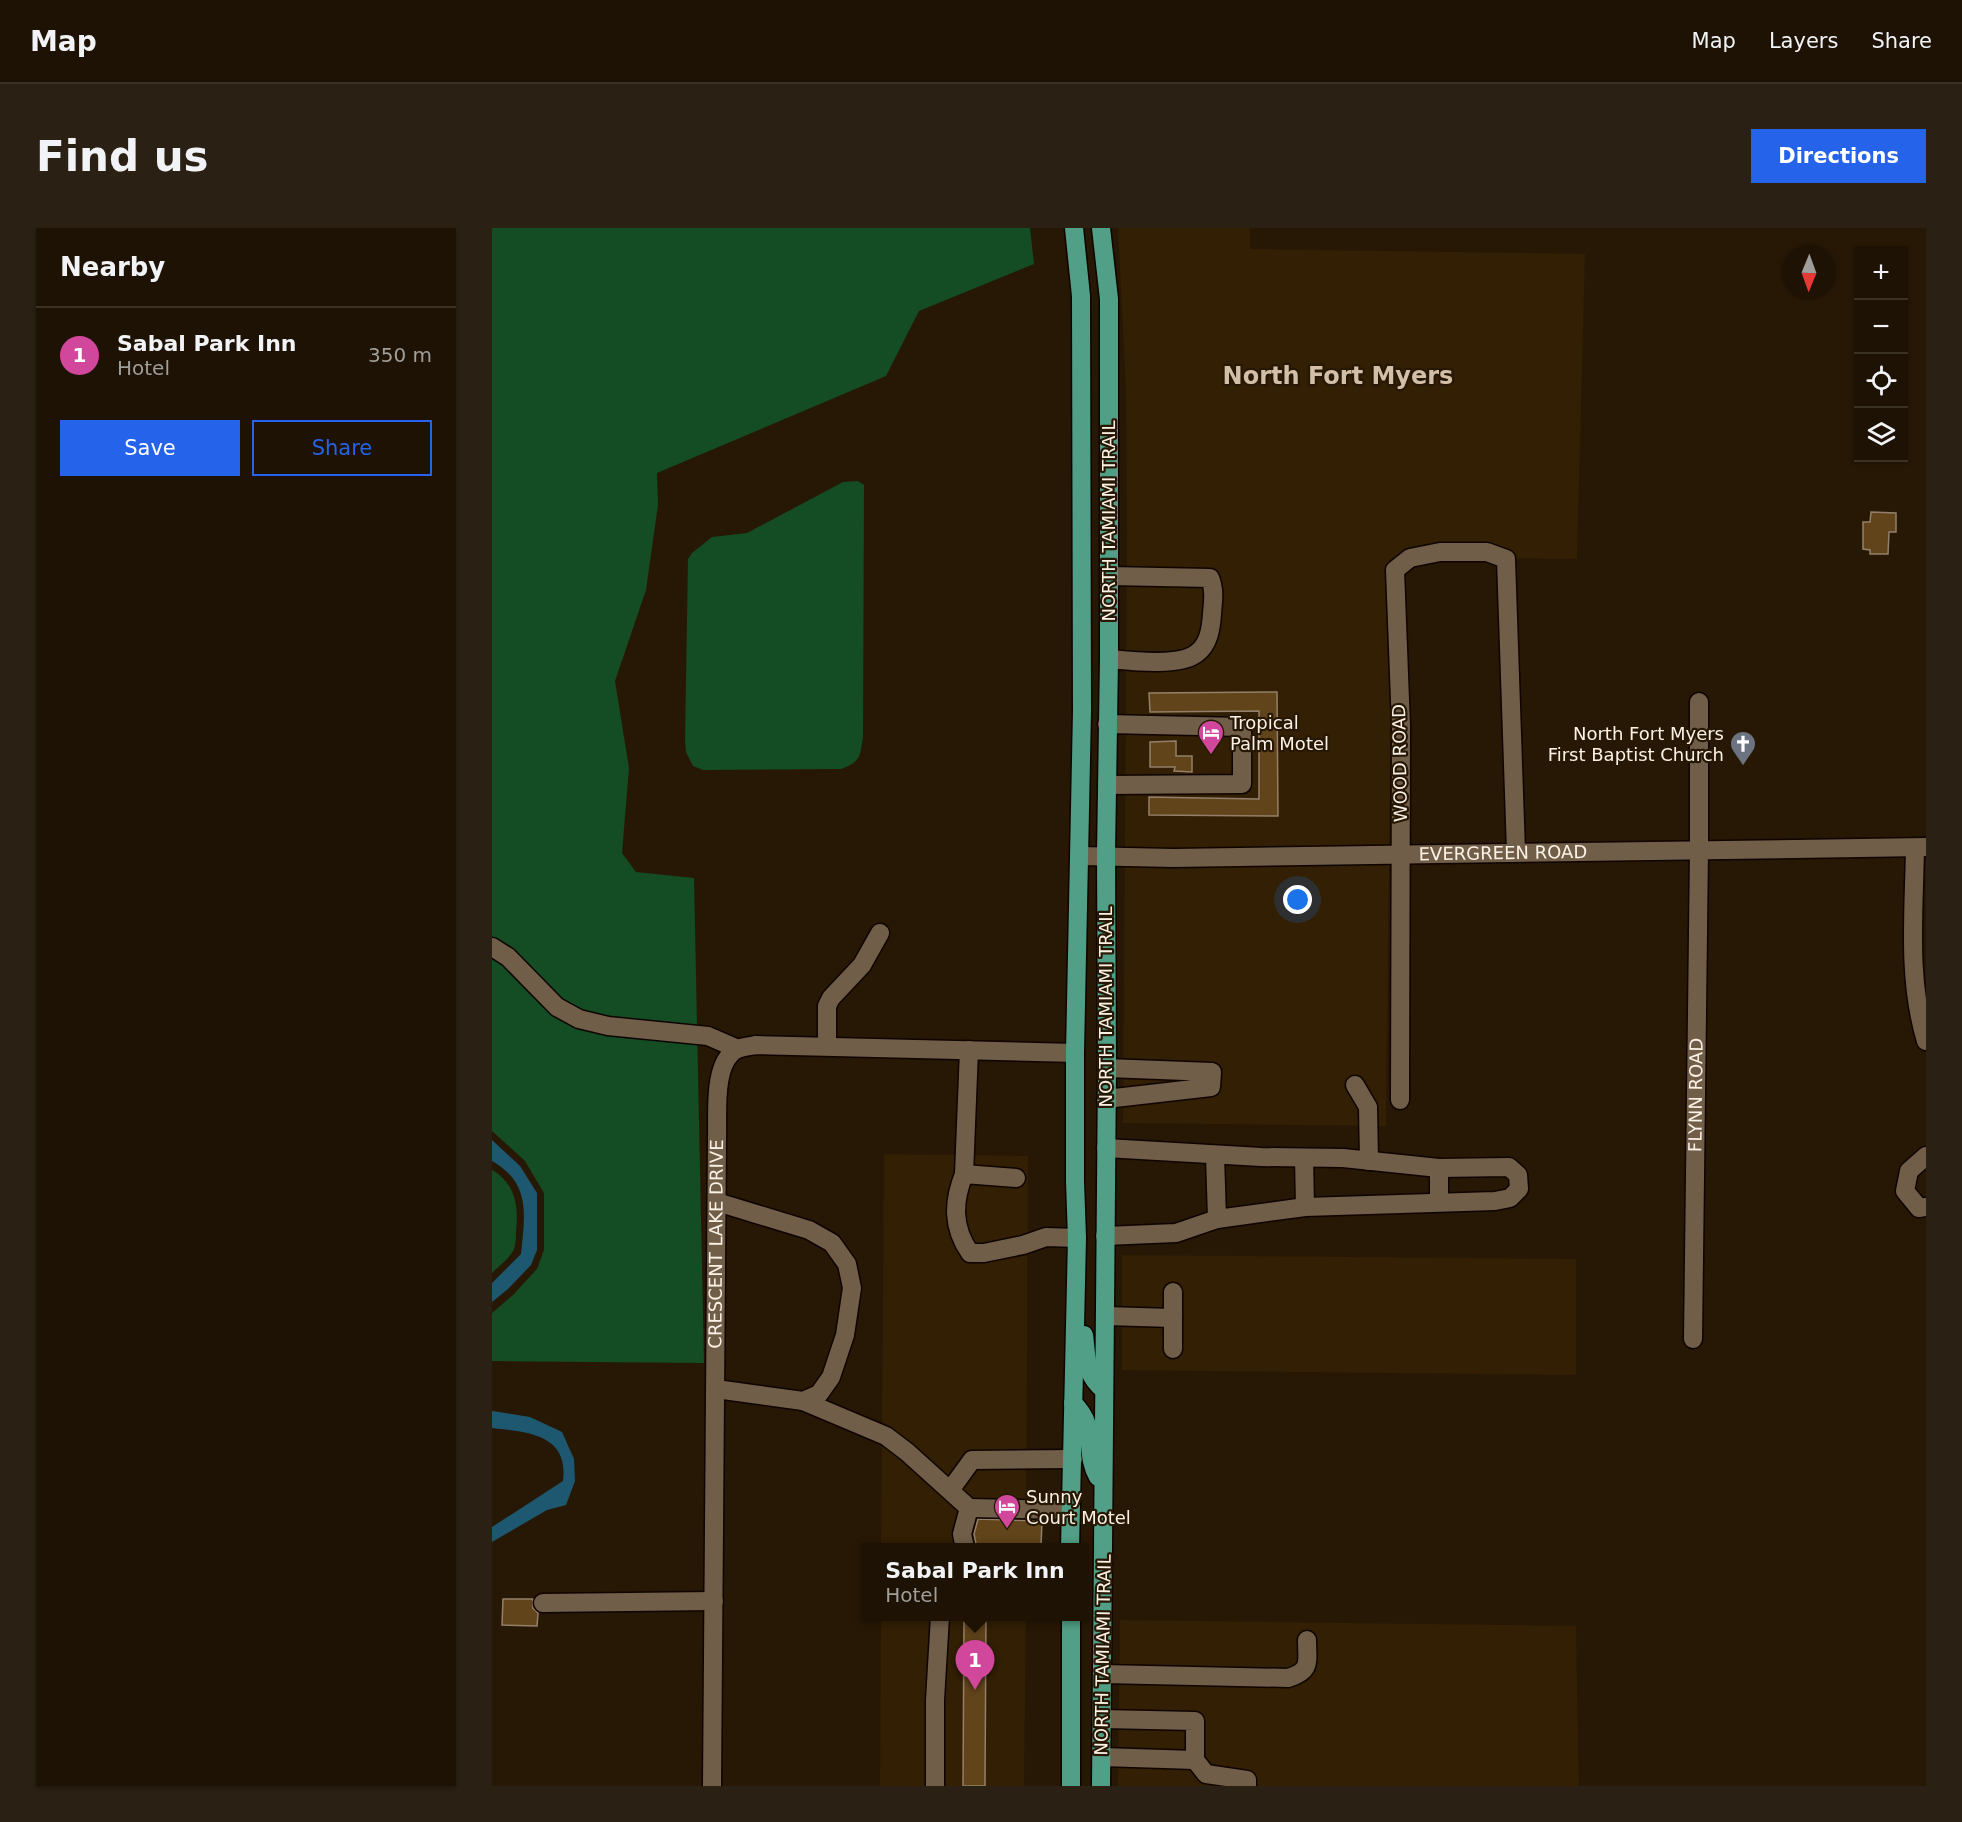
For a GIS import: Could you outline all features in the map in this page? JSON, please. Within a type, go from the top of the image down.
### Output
[{"type":"main road","name":"NORTH TAMIAMI TRAIL","points":[[1070,1543],[1077,1238],[1075,1053],[1082,711],[1081,296],[1074,228]]},
{"type":"main road","name":"NORTH TAMIAMI TRAIL","points":[[1101,228],[1109,299],[1107,1068],[1101,1786]]},
{"type":"main road","points":[[1081,296],[1091,323],[1093,354],[1100,364],[1109,369]]},
{"type":"main road","points":[[1082,383],[1094,392],[1100,405],[1109,452]]},
{"type":"main road","points":[[1074,1314],[1083,1330],[1088,1371],[1094,1383],[1104,1390]]},
{"type":"main road","points":[[1073,1403],[1082,1411],[1089,1424],[1092,1461],[1097,1476],[1104,1483]]},
{"type":"main road","name":"NORTH TAMIAMI TRAIL","points":[[1071,1621],[1071,1786]]},
{"type":"street","name":"WOOD ROAD","points":[[1400,1100],[1401,726],[1395,570],[1410,558],[1440,552],[1487,552],[1506,559],[1516,852]]},
{"type":"street","points":[[1108,576],[1210,578],[1214,588],[1211,628],[1205,643],[1197,654],[1184,659],[1157,662],[1109,659]]},
{"type":"street","name":"FLYNN ROAD","points":[[1693,1339],[1700,850],[1699,702]]},
{"type":"street","points":[[1107,724],[1242,727],[1242,784],[1107,785]]},
{"type":"street","name":"EVERGREEN ROAD","points":[[1080,856],[1173,858],[1920,848]]},
{"type":"street","points":[[1920,848],[1914,988],[1926,1041]]},
{"type":"street","points":[[827,1046],[827,1006],[831,998],[862,965],[880,933]]},
{"type":"street","points":[[492,947],[508,957],[557,1007],[579,1019],[608,1026],[708,1036],[738,1049],[756,1045],[1075,1053]]},
{"type":"street","name":"CRESCENT LAKE DRIVE","points":[[712,1786],[719,1080],[724,1061],[738,1049]]},
{"type":"street","points":[[969,1050],[964,1174],[958,1189],[955,1208],[960,1238],[970,1252],[984,1253],[1023,1245],[1046,1237],[1077,1238]]},
{"type":"street","points":[[1106,1099],[1211,1087],[1212,1072],[1107,1068]]},
{"type":"street","points":[[1355,1085],[1368,1107],[1369,1161]]},
{"type":"street","points":[[1105,1236],[1176,1233],[1217,1219],[1305,1207],[1495,1201],[1510,1198],[1519,1189],[1518,1176],[1509,1167],[1439,1168],[1343,1158],[1215,1155],[1106,1148]]},
{"type":"street","points":[[1215,1155],[1217,1219]]},
{"type":"street","points":[[1926,1156],[1909,1171],[1905,1191],[1918,1208],[1926,1207]]},
{"type":"street","points":[[1304,1158],[1305,1207]]},
{"type":"street","points":[[1439,1168],[1439,1201]]},
{"type":"street","points":[[964,1174],[1016,1178]]},
{"type":"street","points":[[717,1202],[809,1230],[832,1244],[847,1264],[852,1288],[845,1335],[831,1377],[819,1394],[803,1401]]},
{"type":"street","points":[[1173,1292],[1173,1349]]},
{"type":"street","points":[[1105,1316],[1173,1318]]},
{"type":"street","points":[[716,1389],[803,1401],[886,1436],[951,1489],[969,1508],[1070,1510]]},
{"type":"street","points":[[951,1489],[972,1460],[1073,1459]]},
{"type":"street","points":[[964,1543],[962,1534],[969,1508]]},
{"type":"street","points":[[543,1603],[714,1601]]},
{"type":"street","points":[[935,1786],[935,1700],[940,1621]]},
{"type":"street","points":[[1102,1674],[1288,1678],[1301,1674],[1305,1670],[1307,1640]]},
{"type":"street","points":[[1102,1719],[1195,1721],[1195,1760],[1206,1774],[1248,1780],[1247,1786]]},
{"type":"street","points":[[1102,1757],[1195,1760]]},
{"type":"shaded area","points":[[1118,228],[1250,228],[1250,249],[1585,254],[1577,559],[1393,557],[1386,1126],[1123,1123],[1127,531],[1126,392]]},
{"type":"shaded area","points":[[884,1154],[1028,1156],[1026,1543],[881,1543]]},
{"type":"shaded area","points":[[1122,1255],[1576,1259],[1576,1375],[1122,1370]]},
{"type":"shaded area","points":[[1120,1620],[1576,1626],[1579,1786],[1118,1786]]},
{"type":"shaded area","points":[[881,1621],[1026,1621],[1024,1786],[880,1786]]},
{"type":"green space","points":[[492,228],[1030,228],[1034,264],[919,311],[886,376],[657,473],[658,505],[646,590],[615,681],[629,768],[622,853],[636,872],[694,878],[704,1363],[492,1361],[492,1313],[513,1295],[537,1269],[544,1250],[544,1193],[525,1161],[492,1131]]},
{"type":"green space","points":[[858,481],[864,485],[863,737],[856,761],[841,769],[703,770],[693,766],[686,752],[685,740],[688,559],[712,537],[747,533],[843,482]]},
{"type":"green space","points":[[492,1170],[506,1182],[514,1196],[517,1222],[514,1249],[492,1273]]},
{"type":"water","points":[[492,1140],[520,1166],[537,1193],[537,1250],[531,1265],[492,1302],[492,1283],[521,1254],[524,1213],[523,1201],[514,1179],[492,1161]]},
{"type":"water","points":[[492,1411],[530,1417],[562,1432],[574,1459],[575,1481],[566,1505],[547,1510],[492,1542],[492,1527],[563,1481],[563,1465],[559,1453],[543,1438],[519,1431],[492,1428]]},
{"type":"building","points":[[1871,512],[1896,513],[1896,532],[1889,532],[1888,554],[1870,554],[1870,550],[1863,549],[1863,522],[1870,522]]},
{"type":"building","points":[[1277,692],[1278,816],[1149,815],[1149,797],[1259,799],[1259,711],[1150,712],[1149,693]]},
{"type":"building","points":[[1176,741],[1176,756],[1192,756],[1192,772],[1174,771],[1175,767],[1150,767],[1150,742]]},
{"type":"building","name":"Sunny Court Motel","points":[[978,1519],[1042,1521],[1041,1543],[976,1543],[974,1534]]},
{"type":"building","points":[[503,1599],[533,1599],[533,1608],[538,1613],[537,1626],[502,1625]]},
{"type":"building","points":[[964,1621],[986,1621],[985,1786],[963,1786]]},
{"type":"place","name":"Tropical Palm Motel","points":[[1211,756]]},
{"type":"place","name":"North Fort Myers First Baptist Church","points":[[1743,767]]},
{"type":"place","name":"Sunny Court Motel","points":[[1007,1530]]},
{"type":"place","name":"Sabal Park Inn","points":[[975,1690]]},
{"type":"district","name":"North Fort Myers","points":[[1338,376]]}]
